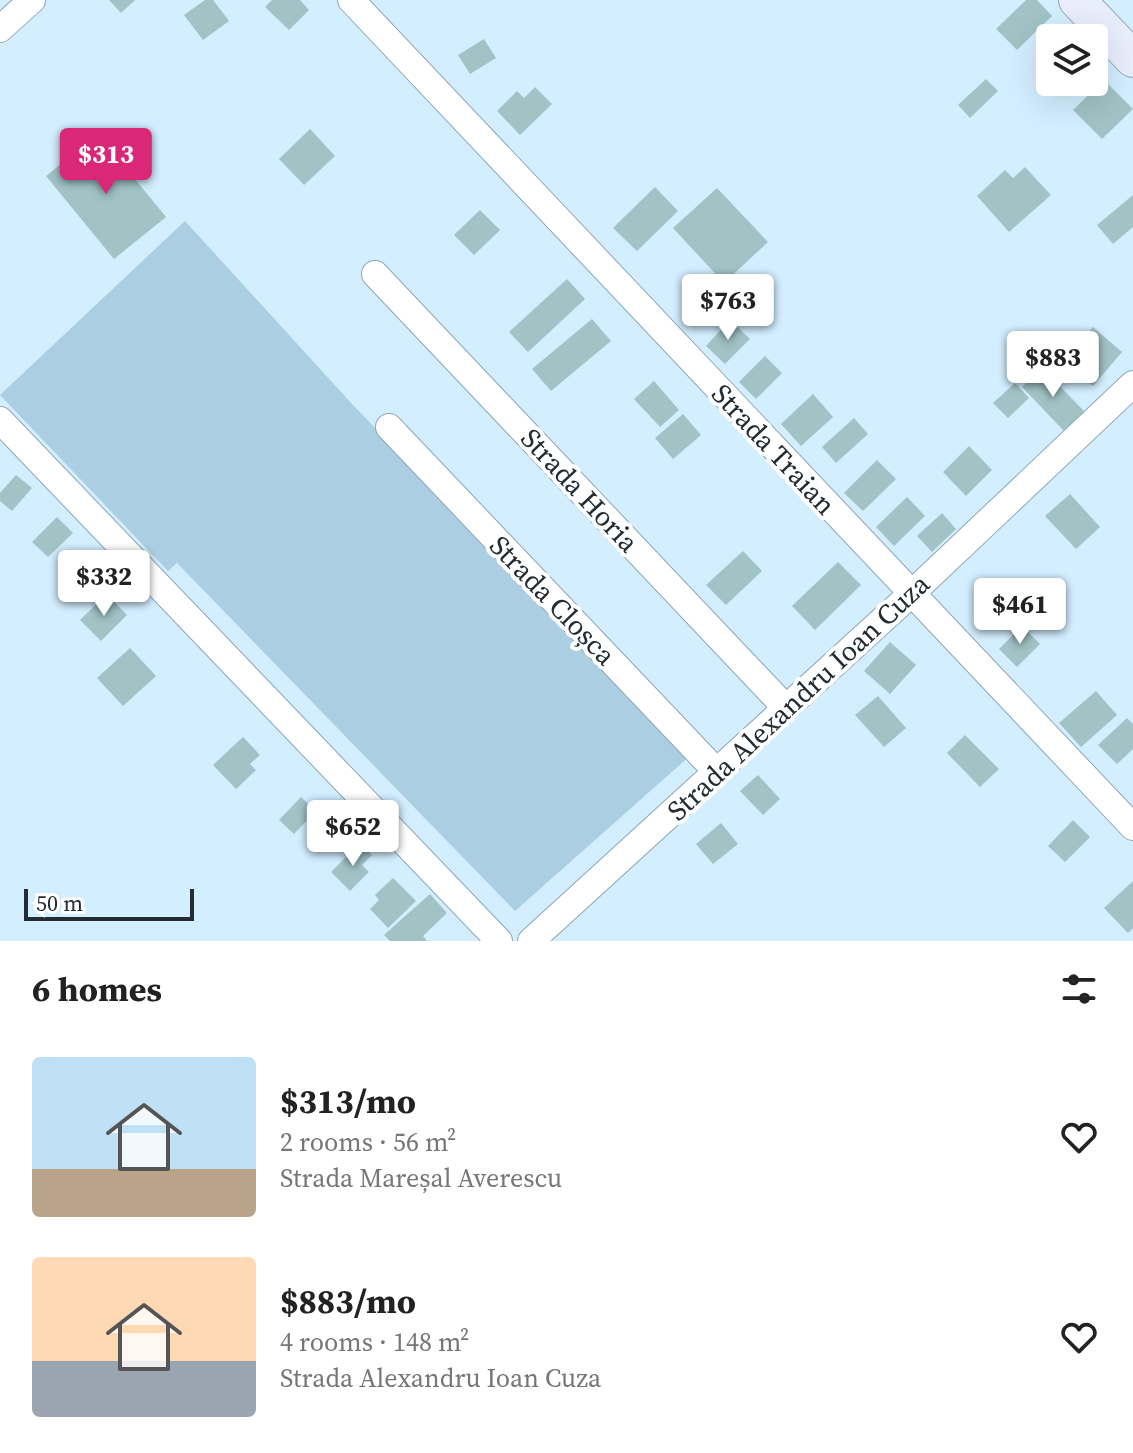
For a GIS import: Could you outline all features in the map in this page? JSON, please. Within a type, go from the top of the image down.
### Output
[{"type":"main road","points":[[1077,0],[1133,59]]},
{"type":"street","points":[[0,29],[32,0]]},
{"type":"street","name":"Strada Traian","points":[[351,0],[1133,827]]},
{"type":"street","name":"Strada Horia","points":[[375,274],[785,707]]},
{"type":"street","name":"Strada Alexandru Ioan Cuza","points":[[531,941],[911,594],[1133,384]]},
{"type":"street","points":[[0,420],[499,941]]},
{"type":"street","name":"Strada Cloșca","points":[[389,427],[717,772]]},
{"type":"shaded area","points":[[185,221],[352,404],[692,754],[515,911],[177,563],[168,571],[0,395]]},
{"type":"building","points":[[109,0],[135,0],[121,13]]},
{"type":"building","points":[[205,0],[213,0],[229,21],[203,40],[184,15]]},
{"type":"building","points":[[272,0],[300,0],[309,10],[289,30],[265,7]]},
{"type":"building","points":[[1026,0],[1037,0],[1052,16],[1044,24],[1036,24],[1036,32],[1017,50],[996,29]]},
{"type":"building","points":[[484,39],[496,58],[470,74],[458,55]]},
{"type":"building","points":[[986,79],[998,91],[970,118],[958,105]]},
{"type":"building","points":[[1108,84],[1133,109],[1102,139],[1073,110],[1087,96],[1108,96]]},
{"type":"building","points":[[535,87],[552,104],[520,135],[497,111],[517,91],[524,98]]},
{"type":"building","points":[[310,129],[335,156],[304,185],[279,159]]},
{"type":"building","points":[[98,134],[166,217],[114,259],[46,176]]},
{"type":"building","points":[[1025,167],[1051,195],[1009,232],[977,196],[1005,170],[1013,178]]},
{"type":"building","points":[[655,187],[678,211],[637,251],[613,228]]},
{"type":"building","points":[[717,188],[768,242],[724,283],[673,228]]},
{"type":"building","points":[[1133,195],[1133,227],[1113,244],[1097,225]]},
{"type":"building","points":[[480,210],[500,230],[474,255],[454,235]]},
{"type":"building","points":[[567,279],[585,299],[528,352],[509,332]]},
{"type":"building","points":[[592,319],[611,341],[551,391],[532,369]]},
{"type":"building","points":[[730,320],[750,339],[725,364],[706,346]]},
{"type":"building","points":[[1093,327],[1122,352],[1093,386],[1064,361]]},
{"type":"building","points":[[765,356],[782,373],[756,399],[739,382]]},
{"type":"building","points":[[1042,368],[1084,411],[1064,431],[1022,387]]},
{"type":"building","points":[[654,381],[679,410],[660,427],[634,399]]},
{"type":"building","points":[[1015,383],[1029,398],[1008,418],[993,403]]},
{"type":"building","points":[[813,394],[833,417],[801,446],[781,424]]},
{"type":"building","points":[[683,414],[701,435],[673,459],[655,438]]},
{"type":"building","points":[[854,418],[868,434],[836,463],[822,447]]},
{"type":"building","points":[[969,446],[992,470],[966,496],[943,472]]},
{"type":"building","points":[[877,460],[896,479],[863,511],[844,493]]},
{"type":"building","points":[[16,475],[32,488],[12,511],[0,501],[0,493]]},
{"type":"building","points":[[1070,494],[1100,527],[1076,549],[1045,516]]},
{"type":"building","points":[[907,497],[925,516],[894,546],[876,527]]},
{"type":"building","points":[[942,513],[956,529],[932,552],[917,536]]},
{"type":"building","points":[[57,517],[73,533],[48,557],[32,542]]},
{"type":"building","points":[[743,551],[762,571],[726,605],[706,585]]},
{"type":"building","points":[[838,562],[861,585],[815,630],[792,606]]},
{"type":"building","points":[[107,594],[127,615],[101,641],[80,620]]},
{"type":"building","points":[[1022,626],[1040,644],[1017,667],[999,649]]},
{"type":"building","points":[[890,642],[916,665],[890,694],[864,671]]},
{"type":"building","points":[[130,648],[156,676],[123,706],[97,678]]},
{"type":"building","points":[[1096,691],[1117,715],[1081,747],[1059,723]]},
{"type":"building","points":[[878,696],[906,728],[884,747],[855,715]]},
{"type":"building","points":[[1127,718],[1133,724],[1133,749],[1117,764],[1098,745]]},
{"type":"building","points":[[965,735],[999,769],[980,787],[947,753]]},
{"type":"building","points":[[243,737],[260,755],[250,764],[256,770],[236,789],[213,765]]},
{"type":"building","points":[[758,775],[780,799],[763,815],[740,791]]},
{"type":"building","points":[[301,797],[316,811],[294,834],[279,820]]},
{"type":"building","points":[[1073,820],[1090,837],[1065,862],[1048,846]]},
{"type":"building","points":[[721,823],[738,844],[713,864],[696,844]]},
{"type":"building","points":[[360,843],[372,855],[362,865],[369,872],[350,891],[331,872]]},
{"type":"building","points":[[393,878],[416,901],[388,928],[370,909],[379,900],[375,895]]},
{"type":"building","points":[[1133,881],[1133,928],[1128,933],[1104,908]]},
{"type":"building","points":[[430,894],[447,913],[423,936],[427,941],[390,941],[384,935]]}]
